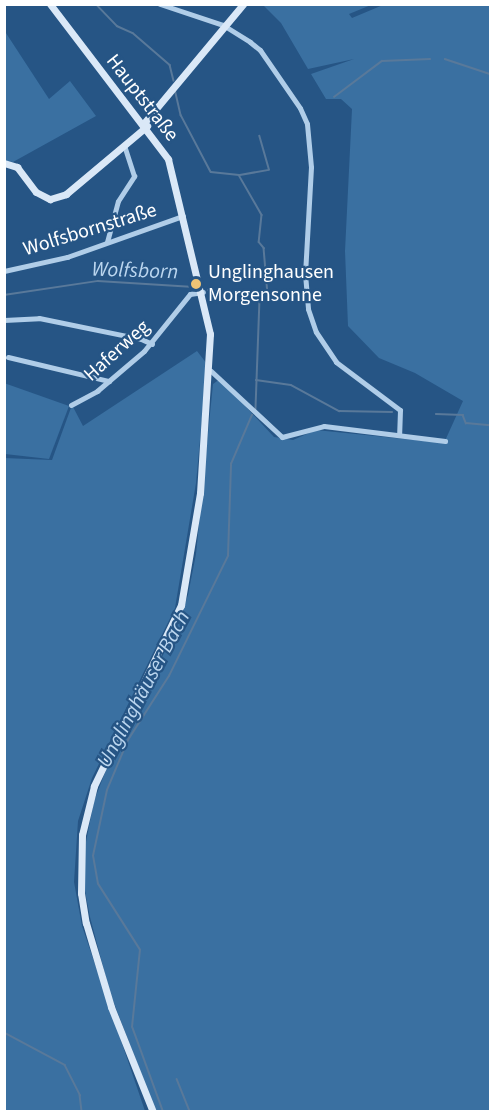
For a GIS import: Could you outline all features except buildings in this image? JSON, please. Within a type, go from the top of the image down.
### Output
[{"type":"main road","name":"Hauptstraße","points":[[50,4],[145,125],[168,159],[185,216],[203,292],[210,334],[211,371],[199,504],[181,606],[94,786],[82,835],[81,893],[86,923],[111,1007],[153,1112]]},
{"type":"main road","points":[[4,163],[17,167],[36,192],[50,199],[66,194],[124,146],[145,125],[171,89],[243,4]]},
{"type":"street","points":[[165,5],[223,25],[260,50],[300,108],[307,124],[310,167],[305,262],[308,309],[316,332],[336,362],[400,410],[399,433]]},
{"type":"street","points":[[107,242],[118,201],[134,176],[124,146]]},
{"type":"street","name":"Wolfsbornstraße","points":[[4,271],[67,257],[185,216]]},
{"type":"street","name":"Haferweg","points":[[71,405],[110,381],[152,344],[190,294],[203,292]]},
{"type":"street","points":[[4,320],[39,318],[141,339],[152,344]]},
{"type":"street","points":[[8,357],[110,381]]},
{"type":"street","points":[[211,371],[282,437],[324,426],[399,433],[445,441]]},
{"type":"shaded area","points":[[263,5],[371,5],[349,14],[352,18],[383,5],[490,5],[490,1111],[156,1112],[110,993],[90,917],[85,891],[85,847],[94,801],[115,747],[175,632],[188,595],[196,554],[213,384],[220,379],[274,437],[293,440],[316,430],[444,443],[463,401],[415,373],[379,358],[348,326],[345,251],[352,109],[341,99],[326,99],[311,74],[354,59],[308,69],[281,23]]},
{"type":"shaded area","points":[[4,30],[49,99],[70,81],[96,116],[13,162],[5,161]]},
{"type":"shaded area","points":[[197,351],[207,364],[196,483],[175,608],[92,778],[78,821],[74,882],[82,926],[145,1111],[5,1111],[4,458],[52,460],[72,405],[83,426]]},
{"type":"shaded area","points":[[4,383],[69,406],[49,459],[5,454]]},
{"type":"waterway","points":[[96,4],[117,26],[133,33],[170,65],[174,81]]},
{"type":"waterway","points":[[334,97],[382,61],[430,59]]},
{"type":"waterway","points":[[445,59],[490,74]]},
{"type":"waterway","points":[[175,89],[181,115],[211,172],[239,175],[262,215],[259,242],[264,248],[268,295],[260,299],[256,409]]},
{"type":"waterway","points":[[240,175],[269,170],[259,136]]},
{"type":"waterway","name":"Wolfsborn","points":[[4,295],[98,281],[194,287]]},
{"type":"waterway","name":"Wolfsborn","points":[[208,290],[260,297]]},
{"type":"waterway","points":[[256,380],[291,385],[339,411],[392,412]]},
{"type":"waterway","points":[[436,414],[463,415],[466,423],[490,425]]},
{"type":"waterway","name":"Unglinghäuser Bach","points":[[163,1112],[132,1027],[140,950],[98,884],[93,856],[107,790],[128,740],[169,676],[228,556],[231,464],[252,415]]},
{"type":"waterway","points":[[5,1033],[65,1065],[80,1095],[82,1112]]},
{"type":"waterway","points":[[177,1079],[190,1112]]},
{"type":"place","name":"Unglinghausen Morgensonne","points":[[196,284]]}]
